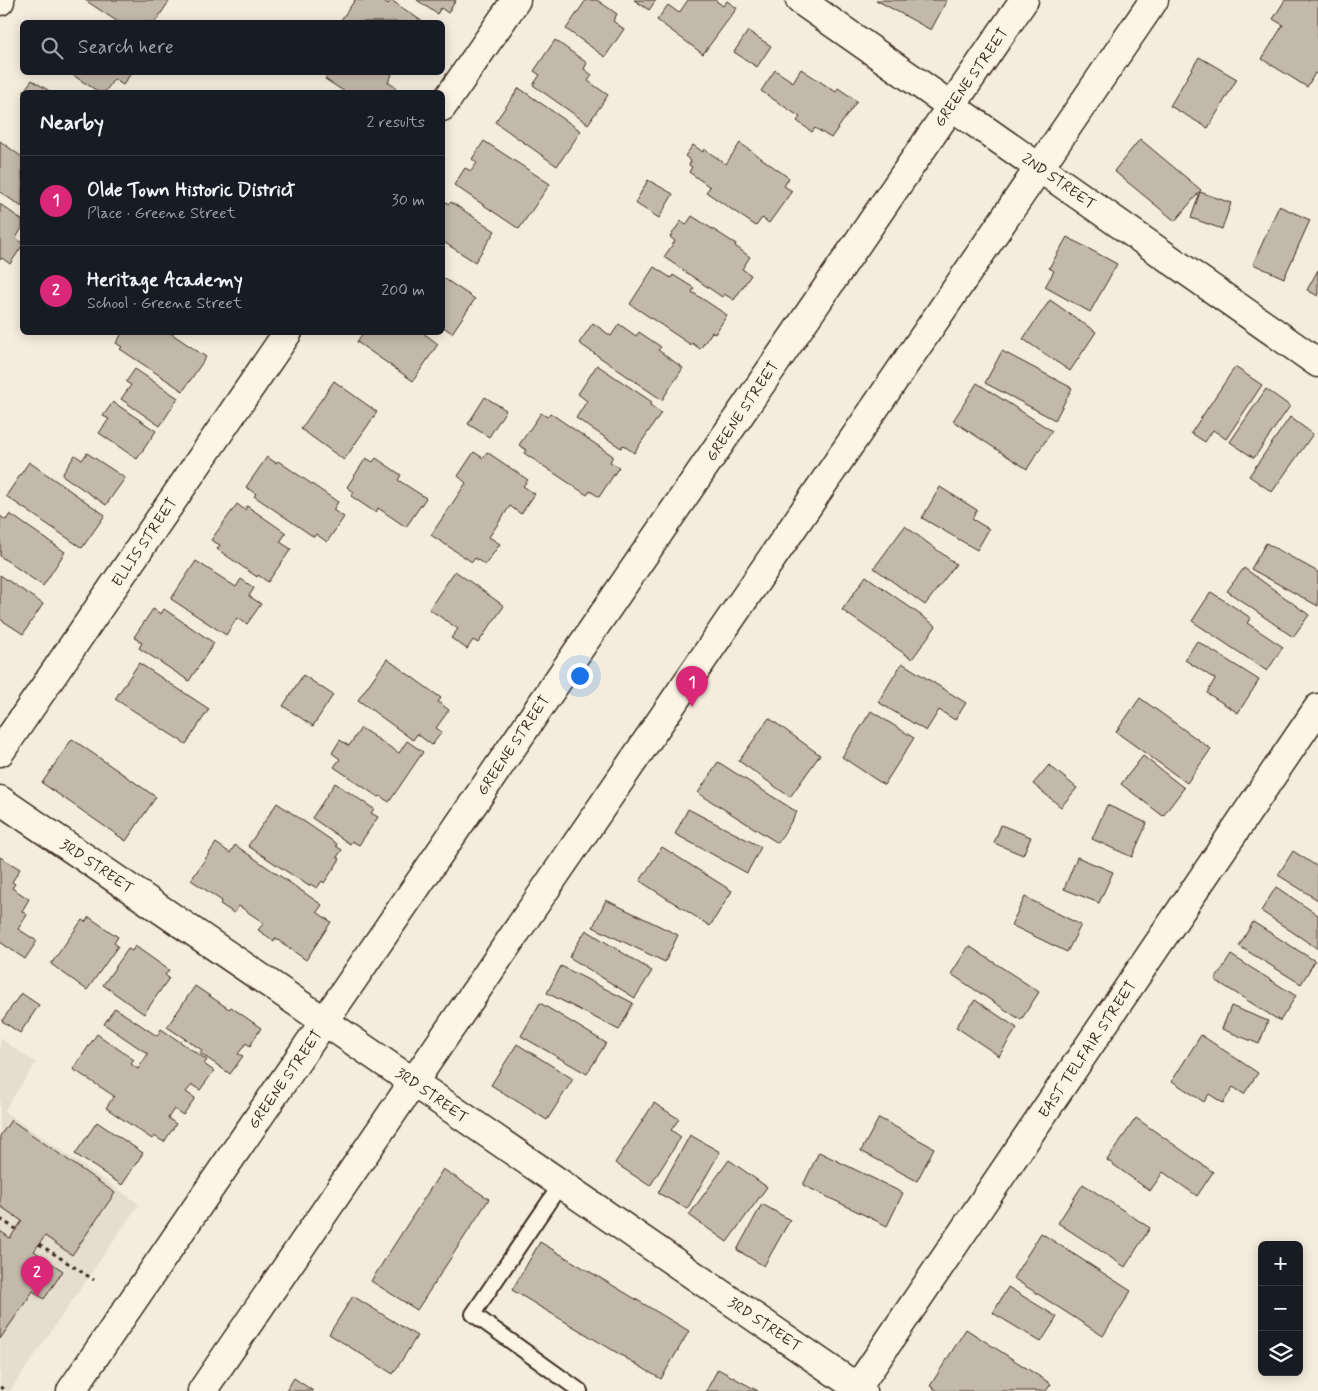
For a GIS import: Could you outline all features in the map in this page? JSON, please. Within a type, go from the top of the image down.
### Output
[{"type":"main road","points":[[445,103],[516,0]]},
{"type":"main road","name":"2ND STREET","points":[[800,0],[1318,363]]},
{"type":"main road","name":"GREENE STREET","points":[[71,1391],[1024,0]]},
{"type":"main road","points":[[202,1391],[1154,0]]},
{"type":"main road","name":"ELLIS STREET","points":[[0,752],[286,335]]},
{"type":"main road","name":"EAST TELFAIR STREET","points":[[858,1390],[1318,708]]},
{"type":"main road","name":"3RD STREET","points":[[0,800],[325,1021],[858,1390]]},
{"type":"lane","points":[[562,1184],[473,1314],[580,1391]]},
{"type":"path","points":[[0,1219],[16,1229]]},
{"type":"path","points":[[39,1244],[94,1280]]},
{"type":"path","points":[[0,1387],[6,1391]]},
{"type":"shaded area","points":[[0,1038],[36,1063],[4,1111],[139,1204],[10,1391],[0,1391]]},
{"type":"building","points":[[85,0],[170,0],[156,20],[115,20]]},
{"type":"building","points":[[355,0],[383,0],[388,4],[391,0],[420,20],[341,20]]},
{"type":"building","points":[[417,0],[456,0],[448,13],[441,8],[437,14]]},
{"type":"building","points":[[586,0],[597,0],[617,14],[613,21],[624,29],[605,57],[566,29]]},
{"type":"building","points":[[634,0],[656,0],[649,10]]},
{"type":"building","points":[[688,0],[715,0],[723,6],[727,1],[737,8],[703,54],[657,20],[668,5],[679,13]]},
{"type":"building","points":[[876,0],[947,0],[931,30]]},
{"type":"building","points":[[1285,0],[1318,0],[1318,74],[1315,73],[1307,87],[1262,59],[1283,25],[1273,19]]},
{"type":"building","points":[[748,31],[771,46],[757,67],[734,52]]},
{"type":"building","points":[[555,40],[587,63],[584,69],[592,75],[588,81],[608,95],[588,124],[533,85],[540,75],[534,71]]},
{"type":"building","points":[[1199,57],[1237,79],[1208,128],[1170,106]]},
{"type":"building","points":[[801,69],[836,92],[838,88],[857,101],[831,138],[815,128],[812,132],[797,121],[800,117],[761,91],[775,70],[793,82]]},
{"type":"building","points":[[73,75],[130,75],[123,85],[114,79],[106,90],[96,90]]},
{"type":"building","points":[[327,75],[392,75],[388,82],[396,87],[394,90],[342,90],[325,79]]},
{"type":"building","points":[[32,80],[48,90],[24,90]]},
{"type":"building","points":[[519,88],[581,131],[557,166],[495,122]]},
{"type":"building","points":[[1140,139],[1201,190],[1175,221],[1114,171]]},
{"type":"building","points":[[0,141],[20,156],[20,206],[0,192]]},
{"type":"building","points":[[484,141],[550,184],[519,229],[454,185],[465,168],[471,171],[477,163],[472,159]]},
{"type":"building","points":[[740,143],[789,178],[784,186],[792,191],[769,223],[762,218],[756,226],[706,192],[710,187],[689,172],[692,167],[689,165],[691,161],[685,156],[693,145],[703,152],[704,149],[726,164]]},
{"type":"building","points":[[648,180],[673,194],[659,218],[635,203]]},
{"type":"building","points":[[1200,192],[1231,203],[1222,229],[1191,218]]},
{"type":"building","points":[[445,202],[449,204],[451,202],[495,231],[475,262],[445,243]]},
{"type":"building","points":[[0,204],[20,219],[20,231],[16,238],[20,241],[20,249],[10,264],[2,258],[0,260]]},
{"type":"building","points":[[1279,206],[1310,220],[1284,278],[1253,264]]},
{"type":"building","points":[[692,216],[736,244],[735,246],[750,257],[742,269],[751,275],[734,300],[724,294],[722,297],[664,257],[675,241],[670,237],[681,221],[686,225]]},
{"type":"building","points":[[1067,237],[1117,264],[1090,312],[1045,287],[1054,271],[1049,268]]},
{"type":"building","points":[[654,267],[671,278],[673,275],[694,288],[692,292],[727,315],[715,334],[712,332],[700,349],[692,343],[691,345],[630,304]]},
{"type":"building","points":[[1318,270],[1318,296],[1307,290]]},
{"type":"building","points":[[445,279],[475,299],[452,333],[445,328]]},
{"type":"building","points":[[1050,300],[1096,332],[1070,371],[1023,339]]},
{"type":"building","points":[[593,323],[611,336],[619,324],[636,336],[639,332],[661,347],[658,350],[683,368],[662,400],[579,343]]},
{"type":"building","points":[[121,335],[173,335],[206,357],[183,391],[120,349],[122,347],[116,343]]},
{"type":"building","points":[[361,335],[426,335],[438,344],[413,381],[357,342]]},
{"type":"building","points":[[1002,351],[1072,388],[1055,420],[985,383]]},
{"type":"building","points":[[597,365],[652,402],[650,405],[661,413],[634,453],[623,445],[621,448],[576,418],[587,401],[578,394]]},
{"type":"building","points":[[1235,367],[1262,385],[1226,439],[1213,430],[1205,442],[1191,433]]},
{"type":"building","points":[[135,369],[178,398],[160,426],[121,399],[131,385],[126,382]]},
{"type":"building","points":[[334,381],[377,412],[344,460],[301,429]]},
{"type":"building","points":[[977,383],[1052,431],[1027,469],[953,421]]},
{"type":"building","points":[[1266,389],[1290,406],[1254,458],[1230,442]]},
{"type":"building","points":[[485,397],[506,410],[489,437],[468,424]]},
{"type":"building","points":[[113,402],[156,431],[137,459],[99,433],[109,419],[103,416]]},
{"type":"building","points":[[541,413],[547,417],[550,413],[613,456],[610,462],[619,467],[599,497],[590,491],[587,495],[524,453],[526,450],[519,445]]},
{"type":"building","points":[[1290,417],[1313,434],[1272,492],[1249,476]]},
{"type":"building","points":[[474,452],[483,458],[487,452],[528,480],[523,486],[535,494],[521,514],[510,506],[489,537],[500,544],[485,565],[475,558],[472,562],[431,535],[466,483],[458,476]]},
{"type":"building","points":[[87,453],[125,478],[106,505],[62,475],[75,455],[82,460]]},
{"type":"building","points":[[267,457],[276,463],[278,461],[338,502],[333,510],[344,517],[327,542],[316,534],[314,537],[254,496],[256,494],[246,487]]},
{"type":"building","points":[[366,458],[373,462],[376,458],[401,475],[398,480],[426,498],[406,527],[378,508],[376,513],[351,496],[354,492],[347,487]]},
{"type":"building","points":[[29,462],[105,515],[82,548],[6,496]]},
{"type":"building","points":[[940,487],[977,510],[972,519],[989,529],[977,550],[922,518]]},
{"type":"building","points":[[237,504],[245,510],[247,506],[286,533],[280,542],[291,549],[268,582],[258,575],[257,577],[217,549],[220,545],[211,540]]},
{"type":"building","points":[[10,514],[65,552],[43,586],[0,556],[0,516],[6,520]]},
{"type":"building","points":[[905,526],[956,564],[925,605],[874,568]]},
{"type":"building","points":[[1266,543],[1318,572],[1318,606],[1251,569]]},
{"type":"building","points":[[196,561],[236,587],[241,579],[254,588],[249,596],[261,604],[247,624],[237,618],[226,635],[171,599]]},
{"type":"building","points":[[1244,568],[1309,615],[1293,637],[1227,591]]},
{"type":"building","points":[[455,571],[504,606],[478,643],[473,640],[467,649],[451,638],[458,629],[429,609]]},
{"type":"building","points":[[0,575],[43,604],[23,634],[0,619]]},
{"type":"building","points":[[866,576],[936,626],[912,659],[842,610]]},
{"type":"building","points":[[1211,592],[1251,618],[1247,623],[1283,647],[1267,671],[1192,621]]},
{"type":"building","points":[[153,609],[161,614],[164,609],[214,643],[189,681],[139,648],[142,643],[134,637]]},
{"type":"building","points":[[1197,641],[1259,680],[1238,713],[1207,693],[1215,679],[1185,660]]},
{"type":"building","points":[[387,659],[441,698],[438,702],[449,710],[436,728],[442,732],[432,745],[417,734],[413,740],[358,700]]},
{"type":"building","points":[[139,663],[209,709],[186,744],[115,699]]},
{"type":"building","points":[[902,663],[966,703],[955,720],[939,710],[926,731],[878,702]]},
{"type":"building","points":[[303,675],[333,695],[313,726],[283,706]]},
{"type":"building","points":[[1140,698],[1211,749],[1187,783],[1116,732]]},
{"type":"building","points":[[871,711],[914,738],[884,785],[842,757]]},
{"type":"building","points":[[769,718],[820,755],[790,797],[739,761]]},
{"type":"building","points":[[361,728],[399,753],[407,741],[423,752],[389,802],[380,796],[378,797],[334,767],[340,759],[332,753],[340,740],[349,746]]},
{"type":"building","points":[[72,739],[156,797],[126,841],[42,783]]},
{"type":"building","points":[[1143,756],[1184,788],[1163,816],[1121,784]]},
{"type":"building","points":[[718,762],[797,812],[778,843],[698,793]]},
{"type":"building","points":[[1049,765],[1077,788],[1061,807],[1033,784]]},
{"type":"building","points":[[335,783],[374,809],[371,813],[378,817],[359,845],[352,841],[350,844],[312,818]]},
{"type":"building","points":[[277,803],[337,844],[336,846],[342,850],[337,857],[340,859],[324,883],[322,881],[317,888],[310,884],[309,886],[248,846]]},
{"type":"building","points":[[1107,805],[1147,823],[1132,857],[1092,839]]},
{"type":"building","points":[[688,809],[761,847],[747,873],[675,834]]},
{"type":"building","points":[[1001,825],[1031,837],[1023,855],[994,843]]},
{"type":"building","points":[[216,843],[230,853],[235,845],[322,905],[317,912],[331,922],[306,960],[275,938],[274,941],[258,930],[264,923],[239,906],[234,913],[220,904],[222,901],[191,880]]},
{"type":"building","points":[[662,847],[732,891],[710,926],[640,881]]},
{"type":"building","points":[[1293,851],[1318,867],[1318,900],[1278,875]]},
{"type":"building","points":[[0,857],[20,869],[12,882],[15,884],[12,888],[29,899],[22,911],[27,915],[18,929],[37,941],[25,959],[0,942]]},
{"type":"building","points":[[1077,857],[1113,872],[1099,903],[1064,889]]},
{"type":"building","points":[[1276,887],[1318,915],[1318,949],[1261,911]]},
{"type":"building","points":[[1025,897],[1081,925],[1067,952],[1011,925]]},
{"type":"building","points":[[606,900],[678,935],[665,962],[593,927]]},
{"type":"building","points":[[89,917],[118,937],[114,943],[118,946],[87,990],[51,964],[82,920],[85,922]]},
{"type":"building","points":[[1253,922],[1315,961],[1301,984],[1239,946]]},
{"type":"building","points":[[586,930],[652,971],[635,998],[569,957]]},
{"type":"building","points":[[135,946],[169,970],[165,975],[169,978],[144,1014],[103,985],[128,949],[132,951]]},
{"type":"building","points":[[969,946],[1039,992],[1021,1020],[951,974]]},
{"type":"building","points":[[1231,955],[1296,996],[1280,1021],[1215,980]]},
{"type":"building","points":[[561,966],[633,1003],[619,1030],[547,993]]},
{"type":"building","points":[[195,986],[229,1009],[231,1007],[261,1028],[250,1046],[246,1043],[238,1054],[243,1056],[230,1074],[200,1053],[202,1050],[167,1027]]},
{"type":"building","points":[[21,993],[39,1005],[20,1033],[2,1021]]},
{"type":"building","points":[[975,1000],[1017,1028],[999,1056],[956,1027]]},
{"type":"building","points":[[540,1003],[606,1043],[587,1074],[521,1036]]},
{"type":"building","points":[[1231,1006],[1268,1021],[1259,1044],[1222,1029]]},
{"type":"building","points":[[115,1008],[157,1036],[161,1029],[207,1060],[204,1064],[214,1071],[200,1090],[192,1085],[186,1092],[195,1098],[183,1115],[174,1109],[168,1118],[176,1124],[164,1142],[154,1136],[152,1139],[106,1108],[114,1096],[73,1069],[97,1034],[134,1060],[131,1064],[138,1069],[148,1054],[104,1024]]},
{"type":"building","points":[[1201,1035],[1258,1073],[1244,1094],[1233,1087],[1223,1103],[1209,1094],[1204,1102],[1172,1081]]},
{"type":"building","points":[[517,1044],[573,1079],[547,1120],[491,1085]]},
{"type":"building","points":[[654,1103],[679,1119],[671,1130],[681,1137],[650,1186],[615,1163]]},
{"type":"building","points":[[879,1118],[934,1148],[917,1181],[861,1151]]},
{"type":"building","points":[[1136,1118],[1213,1172],[1197,1196],[1163,1172],[1150,1191],[1107,1160]]},
{"type":"building","points":[[11,1120],[115,1193],[72,1255],[45,1236],[34,1251],[63,1271],[44,1299],[33,1291],[0,1339],[0,1231],[10,1238],[22,1221],[0,1206],[0,1136]]},
{"type":"building","points":[[97,1122],[143,1153],[122,1185],[75,1154]]},
{"type":"building","points":[[690,1135],[720,1152],[687,1209],[658,1193]]},
{"type":"building","points":[[819,1152],[903,1193],[887,1226],[803,1185]]},
{"type":"building","points":[[729,1160],[767,1187],[727,1242],[689,1215]]},
{"type":"building","points":[[443,1169],[489,1199],[417,1310],[371,1281]]},
{"type":"building","points":[[1083,1184],[1150,1228],[1125,1267],[1058,1223]]},
{"type":"building","points":[[762,1204],[790,1220],[764,1266],[737,1250]]},
{"type":"building","points":[[1041,1233],[1131,1291],[1103,1336],[1013,1278]]},
{"type":"building","points":[[540,1242],[689,1331],[661,1379],[512,1290]]},
{"type":"building","points":[[1008,1287],[1057,1317],[1041,1342],[993,1313]]},
{"type":"building","points":[[353,1296],[417,1336],[393,1374],[329,1334]]},
{"type":"building","points":[[966,1329],[1051,1384],[1046,1391],[938,1391],[930,1386]]},
{"type":"building","points":[[718,1369],[758,1391],[706,1391]]},
{"type":"building","points":[[294,1378],[313,1391],[286,1391]]},
{"type":"place","name":"Olde Town Historic District","points":[[692,707]]},
{"type":"place","name":"Heritage Academy","points":[[37,1297]]}]
